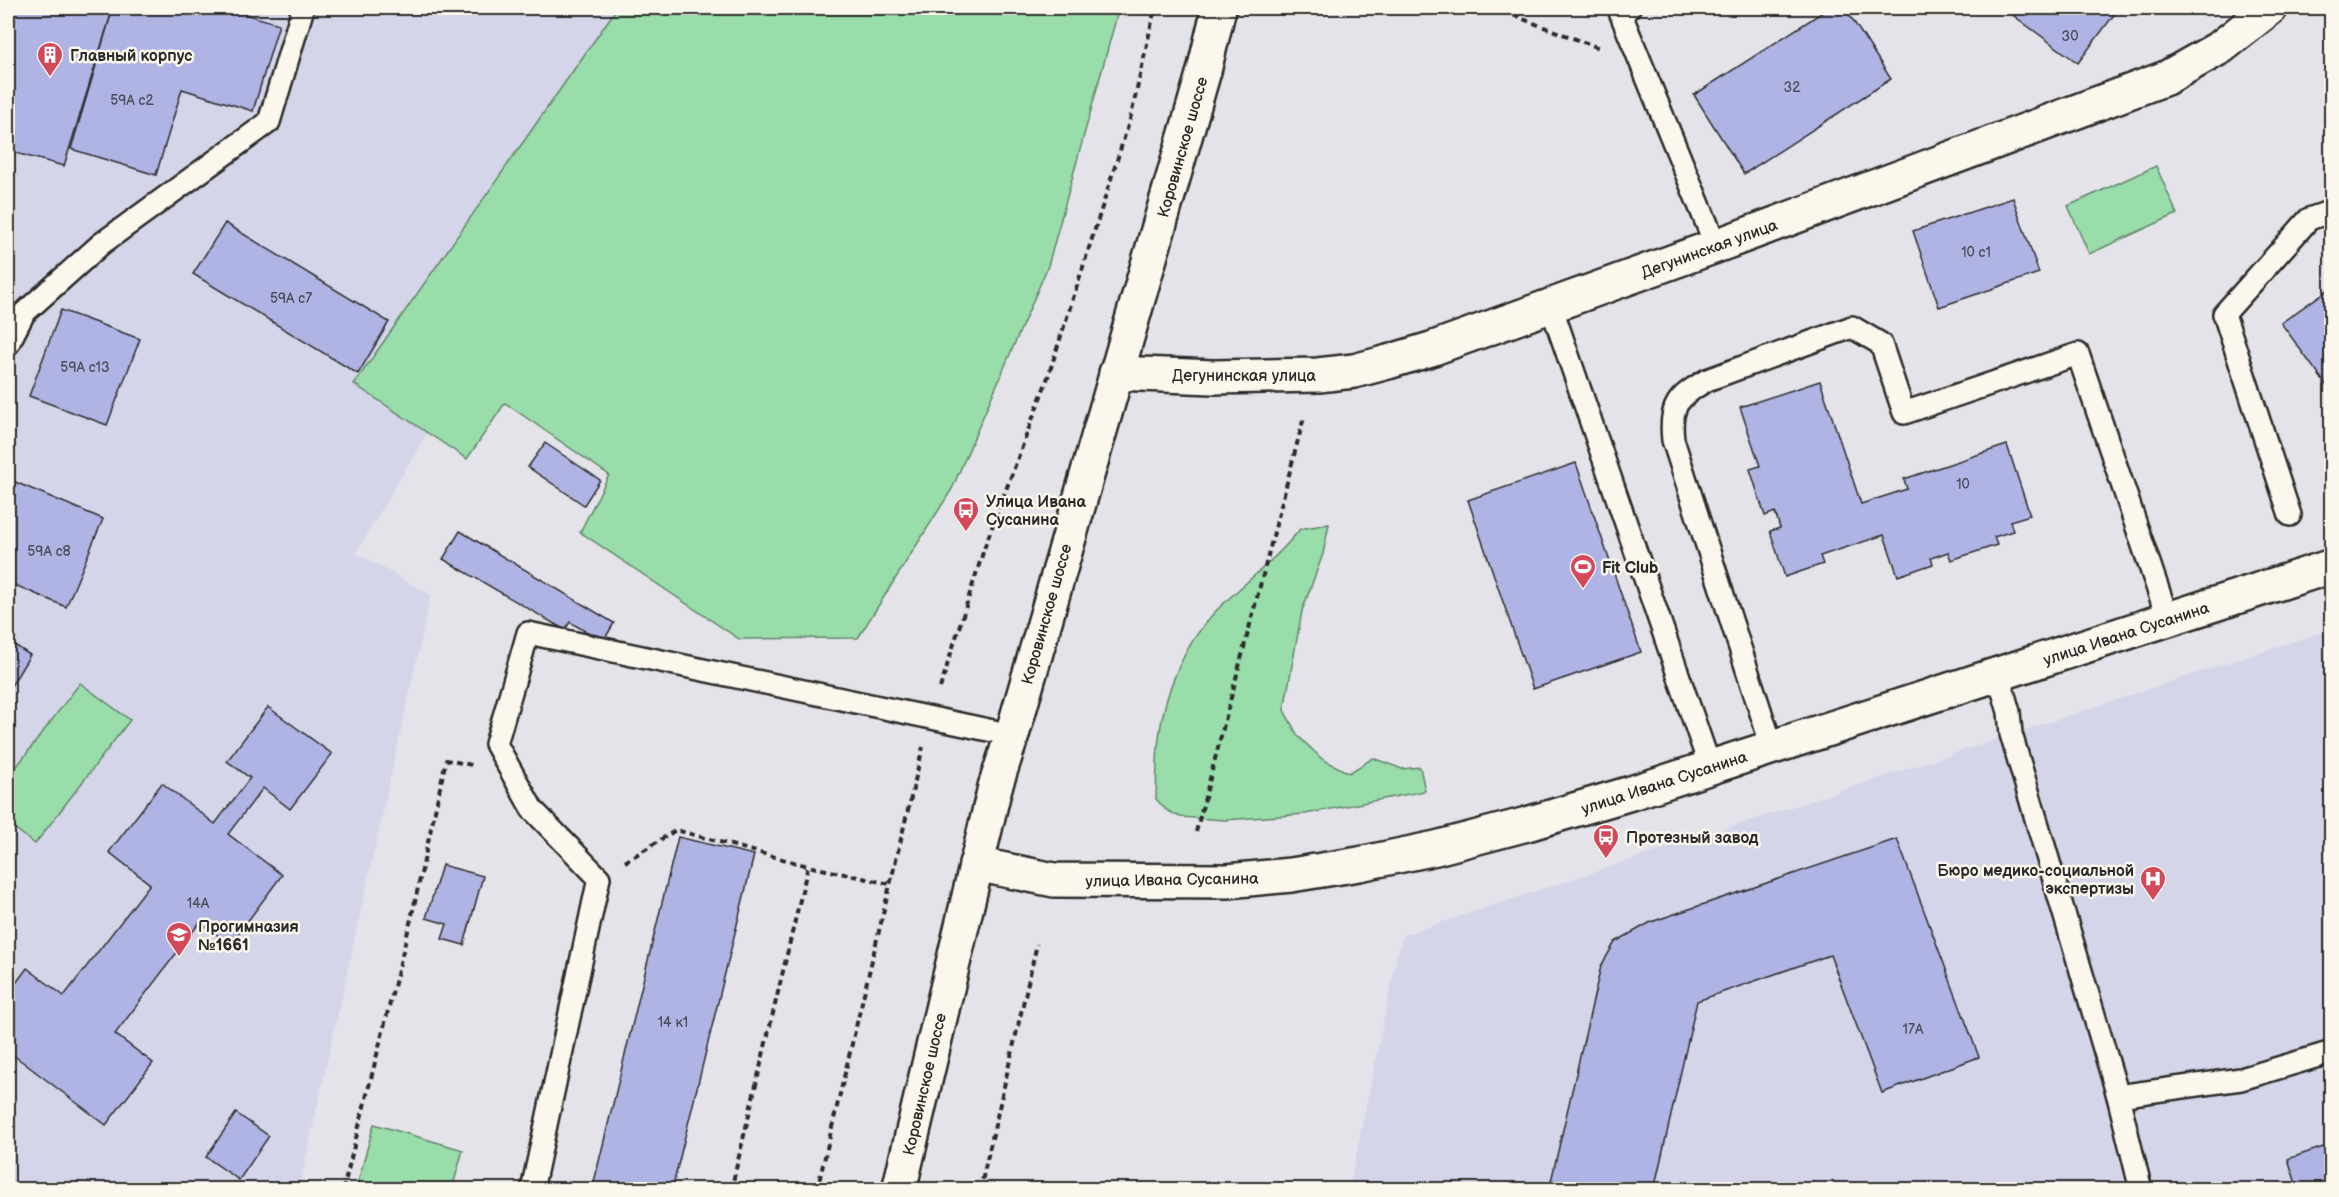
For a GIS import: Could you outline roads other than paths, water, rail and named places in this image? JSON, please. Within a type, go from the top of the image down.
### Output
[{"type":"street","name":"Коровинское шоссе","points":[[899,1190],[995,787],[1204,71],[1219,8]]},
{"type":"street","name":"Дегунинская улица","points":[[1116,373],[1213,377],[1317,375],[1354,371],[1431,349],[1716,246],[2166,78],[2221,47],[2270,8]]},
{"type":"street","name":"улица Ивана Сусанина","points":[[976,864],[1054,880],[1227,881],[1291,875],[1436,848],[1527,824],[1710,767],[2331,566]]},
{"type":"lane","points":[[8,344],[24,313],[101,244],[269,122],[303,8]]},
{"type":"lane","points":[[1629,8],[1620,12],[1716,246]]},
{"type":"lane","points":[[2290,515],[2224,314],[2309,219],[2331,211]]},
{"type":"lane","points":[[1551,306],[1710,767]]},
{"type":"lane","points":[[1772,747],[1673,440],[1671,421],[1676,404],[1688,391],[1707,380],[1852,327],[1881,344],[1904,413],[2078,354],[2168,619]]},
{"type":"lane","points":[[532,1190],[599,878],[532,809],[496,744],[528,633],[1012,735]]},
{"type":"lane","points":[[1998,675],[2009,711],[2011,734],[2118,1096],[2141,1190]]},
{"type":"lane","points":[[2118,1096],[2241,1079],[2331,1052]]},
{"type":"place","name":"Главный корпус","points":[[50,78]]},
{"type":"place","name":"Улица Ивана Сусанина","points":[[966,533]]},
{"type":"place","name":"Fit Club","points":[[1583,590]]},
{"type":"place","name":"Протезный завод","points":[[1606,860]]},
{"type":"place","name":"Бюро медико-социальной экспертизы","points":[[2153,902]]},
{"type":"place","name":"Прогимназия №1661","points":[[179,958]]}]
